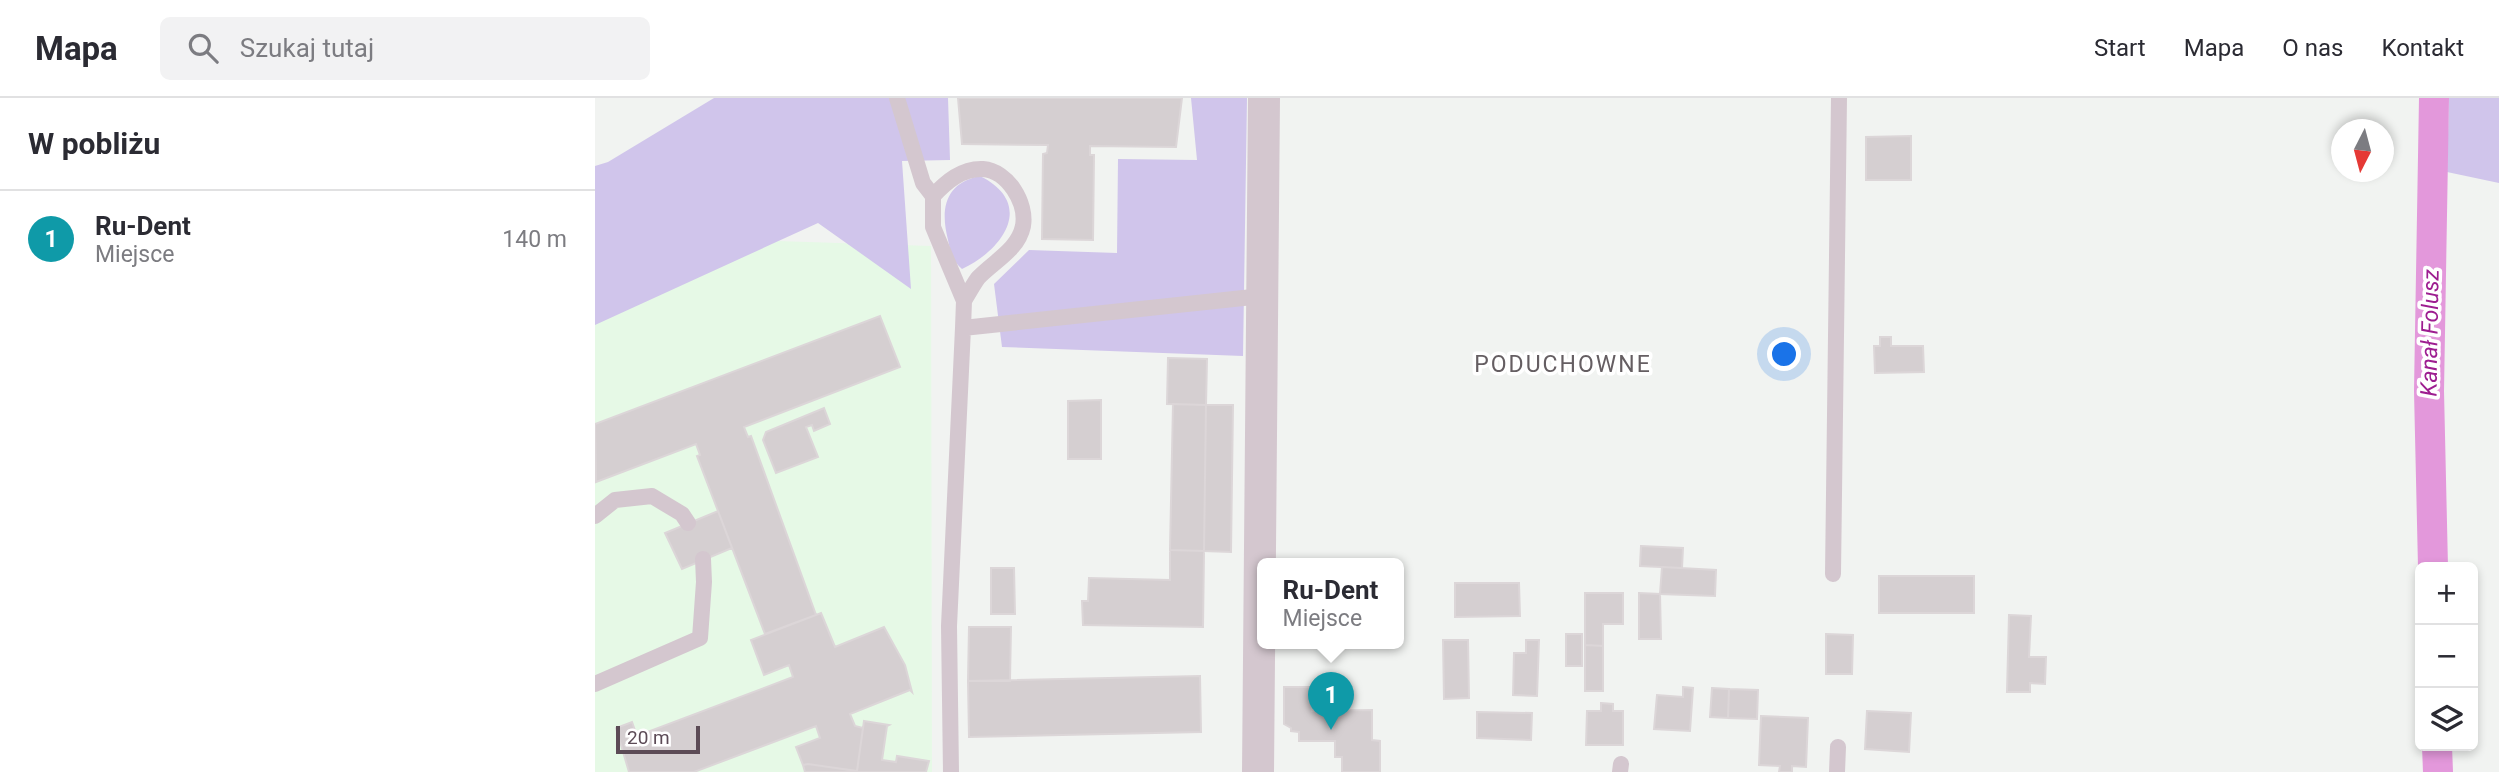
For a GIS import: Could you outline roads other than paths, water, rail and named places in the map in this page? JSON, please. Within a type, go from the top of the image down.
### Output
[{"type":"street","points":[[1260,558],[1263,98]]},
{"type":"street","points":[[1258,772],[1259,649]]},
{"type":"lane","points":[[897,98],[923,183],[933,197],[933,227],[964,301],[949,626],[951,772]]},
{"type":"lane","points":[[1833,574],[1839,98]]},
{"type":"lane","points":[[933,197],[948,180],[967,172],[985,169],[1001,177],[1013,188],[1022,205],[1024,223],[1018,240],[978,279],[964,301]]},
{"type":"lane","points":[[963,328],[1262,296]]},
{"type":"lane","points":[[595,516],[615,500],[652,496],[682,514],[688,523]]},
{"type":"lane","points":[[595,684],[700,638],[705,582],[703,559]]},
{"type":"lane","points":[[1837,772],[1838,747]]},
{"type":"waterway","name":"Kanał Folusz","points":[[2433,562],[2429,391],[2434,98]]},
{"type":"waterway","name":"Kanał Folusz","points":[[2437,751],[2438,772]]},
{"type":"place","name":"Ru-Dent","points":[[1331,730]]},
{"type":"district","name":"PODUCHOWNE","points":[[1563,364]]}]
